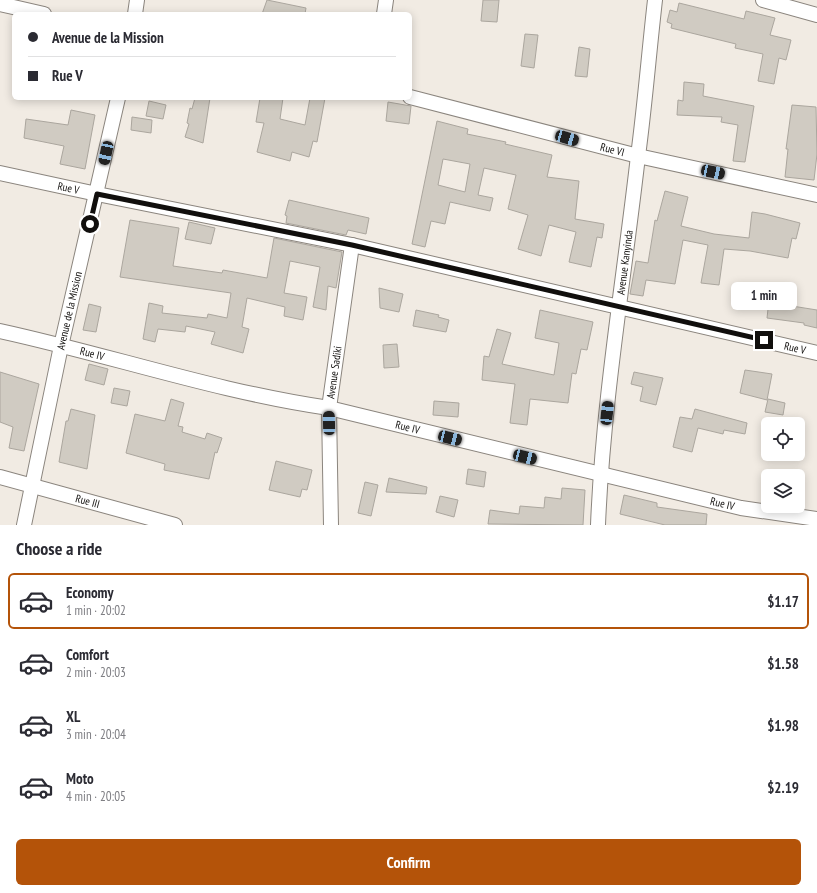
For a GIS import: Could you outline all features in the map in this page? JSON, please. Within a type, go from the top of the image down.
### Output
[{"type":"street","points":[[135,12],[137,0]]},
{"type":"street","points":[[384,12],[386,0]]},
{"type":"street","name":"Avenue Kanyinda","points":[[598,525],[600,475],[618,305],[638,156],[655,0]]},
{"type":"street","points":[[763,0],[817,15]]},
{"type":"street","points":[[0,4],[35,12]]},
{"type":"street","name":"Rue VI","points":[[412,98],[638,156],[817,195]]},
{"type":"street","name":"Avenue de la Mission","points":[[24,525],[61,346],[118,100]]},
{"type":"street","name":"Rue V","points":[[0,173],[352,245],[618,305],[817,353]]},
{"type":"street","name":"Avenue Sadiki","points":[[331,525],[329,408],[352,245]]},
{"type":"street","name":"Rue IV","points":[[0,331],[84,350],[231,390],[284,402],[329,408],[741,508],[817,519]]},
{"type":"street","name":"Rue III","points":[[0,477],[175,525]]},
{"type":"building","points":[[267,0],[306,8],[305,12],[263,12]]},
{"type":"building","points":[[483,0],[499,0],[497,22],[481,21]]},
{"type":"building","points":[[679,3],[744,19],[746,11],[775,18],[770,35],[791,40],[786,60],[779,58],[774,84],[758,81],[763,54],[735,48],[736,44],[671,28],[672,24],[667,22],[670,10],[677,12]]},
{"type":"building","points":[[525,34],[538,35],[534,68],[521,66]]},
{"type":"building","points":[[579,47],[590,49],[587,77],[575,76]]},
{"type":"building","points":[[684,82],[704,84],[703,96],[754,106],[745,162],[733,161],[738,125],[721,122],[722,117],[677,115],[678,100],[683,101]]},
{"type":"building","points":[[194,100],[210,100],[203,143],[185,137],[189,124],[187,123],[190,108],[192,109]]},
{"type":"building","points":[[260,100],[283,100],[280,119],[305,125],[310,100],[325,100],[317,142],[313,141],[309,157],[292,152],[290,161],[257,152],[264,123],[256,122]]},
{"type":"building","points":[[149,101],[166,105],[163,119],[146,116]]},
{"type":"building","points":[[388,102],[411,106],[409,124],[386,121]]},
{"type":"building","points":[[792,105],[816,107],[817,154],[814,180],[785,177],[788,149],[786,149]]},
{"type":"building","points":[[71,110],[95,115],[85,169],[60,164],[64,146],[24,138],[26,119],[68,125]]},
{"type":"building","points":[[132,117],[152,120],[151,133],[131,130]]},
{"type":"building","points":[[437,121],[468,129],[467,134],[506,142],[505,144],[552,155],[547,177],[579,181],[575,219],[604,224],[602,238],[597,237],[591,267],[569,262],[576,232],[549,225],[541,256],[518,249],[528,215],[508,209],[516,175],[484,168],[478,195],[493,198],[490,211],[450,202],[445,224],[431,221],[425,247],[412,244]],"holes":[[[443,159],[470,164],[465,192],[438,185]]]},
{"type":"building","points":[[665,191],[688,197],[681,226],[714,234],[749,238],[752,212],[800,223],[796,239],[792,238],[788,258],[750,251],[724,249],[719,285],[701,283],[708,245],[683,240],[675,284],[646,280],[643,296],[630,294],[636,261],[648,263],[655,220],[657,221]]},
{"type":"building","points":[[289,200],[369,218],[366,234],[348,230],[346,235],[286,223],[287,216],[285,215]]},
{"type":"building","points":[[130,220],[179,228],[173,266],[222,273],[223,270],[267,278],[274,238],[342,252],[336,288],[328,286],[326,310],[313,307],[320,267],[290,261],[284,293],[307,297],[303,320],[284,316],[285,307],[247,298],[242,327],[249,329],[243,353],[211,344],[215,332],[186,326],[185,332],[158,329],[155,342],[143,339],[149,303],[163,306],[162,313],[207,318],[208,314],[227,318],[231,293],[120,277]]},
{"type":"building","points":[[189,222],[215,228],[211,244],[185,239]]},
{"type":"building","points":[[379,288],[403,294],[399,312],[380,308]]},
{"type":"building","points":[[769,300],[792,302],[792,306],[817,310],[817,328],[804,325],[804,323],[767,318]]},
{"type":"building","points":[[89,304],[101,307],[96,332],[83,330]]},
{"type":"building","points":[[416,310],[439,315],[438,317],[449,320],[446,332],[413,326]]},
{"type":"building","points":[[540,310],[593,322],[587,350],[581,349],[576,374],[572,373],[568,403],[530,399],[527,425],[510,423],[515,384],[482,380],[484,356],[489,357],[497,329],[511,333],[502,364],[554,375],[559,343],[535,338]]},
{"type":"building","points":[[397,344],[399,367],[384,368],[383,345]]},
{"type":"building","points":[[89,364],[108,369],[104,385],[85,380]]},
{"type":"building","points":[[745,370],[772,374],[767,400],[740,393]]},
{"type":"building","points":[[0,372],[39,384],[24,451],[9,448],[13,427],[0,422]]},
{"type":"building","points":[[634,372],[663,378],[656,405],[640,401],[643,387],[631,384]]},
{"type":"building","points":[[114,388],[130,391],[127,406],[111,403]]},
{"type":"building","points":[[171,399],[184,403],[178,426],[183,427],[182,432],[205,439],[207,433],[222,438],[217,453],[215,452],[209,479],[164,470],[165,464],[126,453],[135,414],[165,421]]},
{"type":"building","points":[[768,399],[785,403],[783,415],[765,412]]},
{"type":"building","points":[[434,401],[459,403],[458,417],[433,415]]},
{"type":"building","points":[[71,409],[95,415],[87,469],[59,462],[66,421],[68,421]]},
{"type":"building","points":[[695,409],[747,423],[745,434],[724,430],[723,434],[698,428],[692,452],[673,447],[680,417],[692,419]]},
{"type":"building","points":[[276,461],[312,470],[307,490],[302,489],[300,497],[269,490]]},
{"type":"building","points":[[468,469],[486,472],[484,487],[466,484]]},
{"type":"building","points":[[389,478],[427,487],[426,494],[386,492]]},
{"type":"building","points":[[365,482],[378,485],[371,516],[358,513]]},
{"type":"building","points":[[562,488],[585,490],[583,525],[488,524],[490,510],[519,514],[520,506],[544,508],[545,497],[561,499]]},
{"type":"building","points":[[624,495],[657,503],[657,507],[707,514],[706,525],[665,525],[620,514]]},
{"type":"building","points":[[440,496],[458,500],[454,517],[436,512]]},
{"type":"route","points":[[90,224],[97,194],[352,245],[618,305],[764,340]]}]
